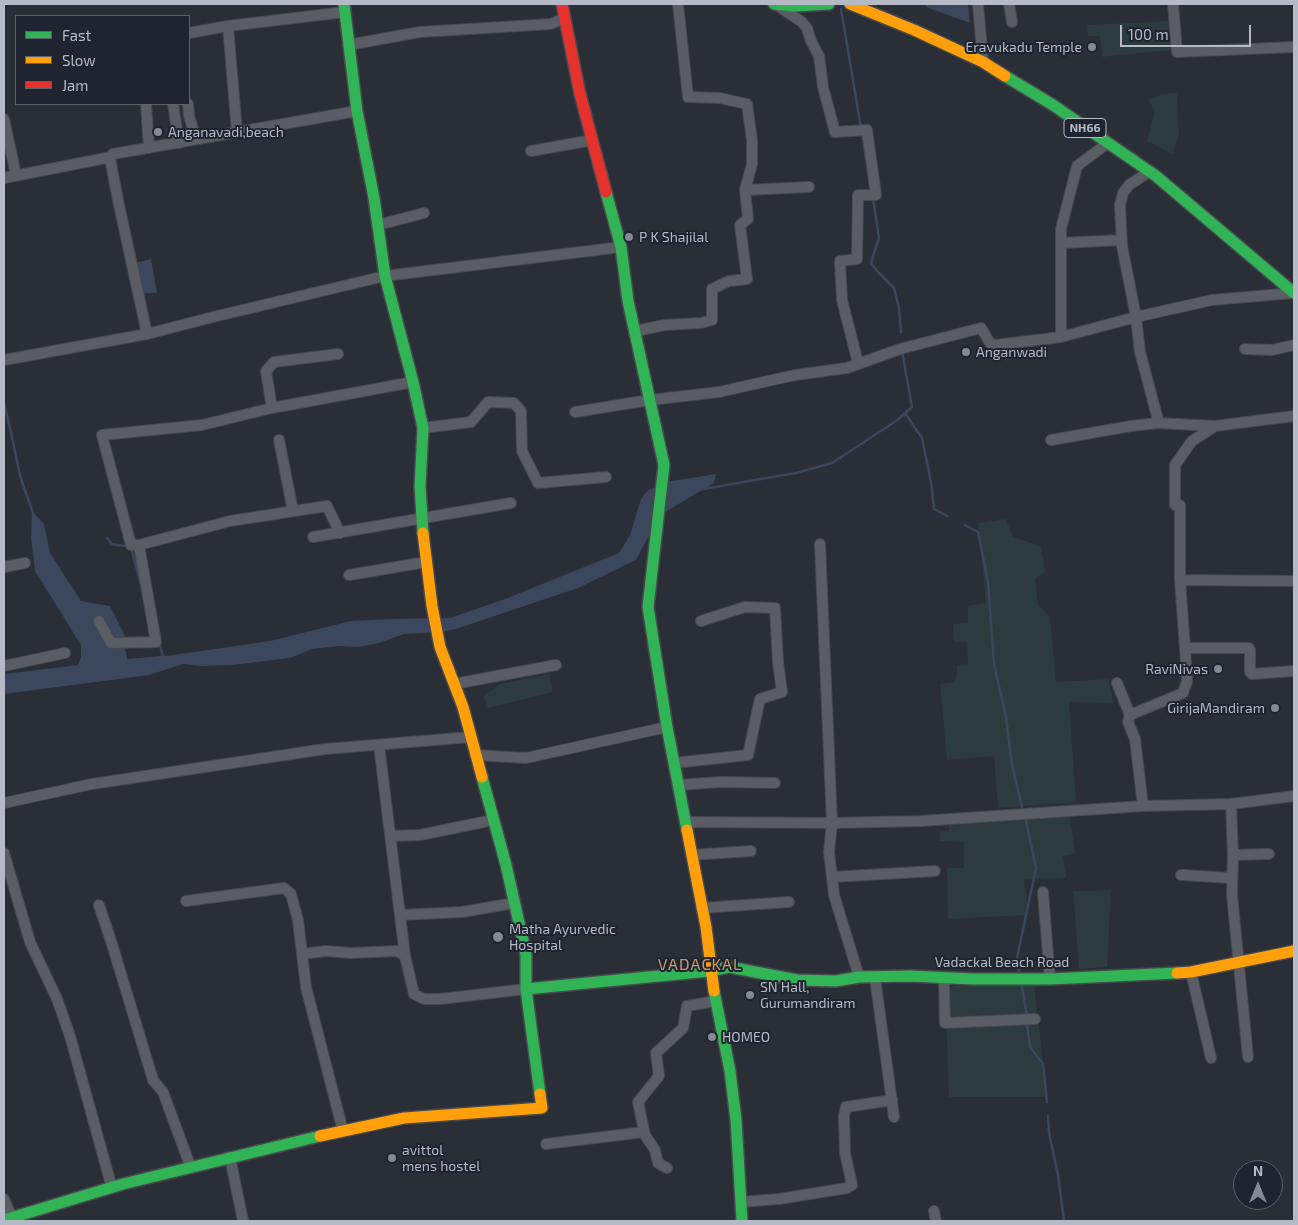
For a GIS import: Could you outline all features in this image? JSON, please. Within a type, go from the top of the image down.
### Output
[{"type":"main road","points":[[562,4],[580,94],[621,247],[628,301],[664,465],[648,607],[684,822],[706,927],[710,971],[730,1071],[736,1120],[742,1221]]},
{"type":"main road","points":[[775,4],[795,6],[829,4]]},
{"type":"main road","name":"NH66","points":[[850,4],[914,30],[983,62],[1053,105],[1150,171],[1294,293]]},
{"type":"main road","points":[[8,1219],[112,1188],[230,1157],[404,1118],[542,1108],[526,990],[526,954],[506,865],[463,707],[440,647],[432,606],[421,520],[420,486],[423,428],[385,276],[378,224],[357,111],[344,8]]},
{"type":"main road","name":"Vadackal Beach Road","points":[[526,990],[729,968],[797,980],[836,981],[859,977],[911,976],[972,979],[1050,979],[1191,972],[1294,951]]},
{"type":"street","points":[[635,331],[665,325],[701,324],[712,320],[712,290],[730,281],[748,279],[740,225],[748,219],[745,190],[752,164],[752,140],[747,104],[720,98],[688,97],[678,4]]},
{"type":"street","points":[[775,4],[808,28],[811,41],[819,56],[823,87],[835,132],[866,130],[876,195],[858,195],[857,259],[840,261],[842,300],[858,363]]},
{"type":"street","points":[[978,4],[983,62]]},
{"type":"street","points":[[1009,4],[1012,22]]},
{"type":"street","points":[[1173,4],[1177,52],[1294,47]]},
{"type":"street","points":[[190,33],[344,8]]},
{"type":"street","points":[[348,45],[420,32],[551,24],[565,18]]},
{"type":"street","points":[[228,26],[237,132]]},
{"type":"street","points":[[146,105],[149,148]]},
{"type":"street","points":[[173,105],[179,143]]},
{"type":"street","points":[[188,105],[189,116],[196,140]]},
{"type":"street","points":[[4,178],[111,156],[113,154],[357,111]]},
{"type":"street","points":[[4,120],[16,175]]},
{"type":"street","points":[[532,152],[593,140]]},
{"type":"street","points":[[1061,337],[1060,229],[1077,166],[1108,143]]},
{"type":"street","points":[[111,156],[119,205],[147,334]]},
{"type":"street","points":[[1150,171],[1129,185],[1123,193],[1120,204],[1122,240],[1136,317],[1140,352],[1158,423]]},
{"type":"street","points":[[745,190],[809,187]]},
{"type":"street","points":[[378,224],[424,213]]},
{"type":"street","points":[[1061,243],[1122,240]]},
{"type":"street","points":[[5,360],[147,334],[385,276],[621,247]]},
{"type":"street","points":[[575,412],[650,400],[719,392],[795,375],[847,368],[900,350],[981,328],[990,343],[995,345],[1061,337],[1136,317],[1212,300],[1294,293]]},
{"type":"street","points":[[1245,350],[1272,350],[1294,345]]},
{"type":"street","points":[[272,408],[266,371],[274,362],[338,354]]},
{"type":"street","points":[[340,533],[327,506],[230,521],[139,545],[131,545],[102,435],[202,425],[272,408],[413,382]]},
{"type":"street","points":[[423,428],[471,422],[488,402],[514,403],[521,411],[522,451],[538,483],[606,477]]},
{"type":"street","points":[[1051,440],[1158,423],[1214,426],[1294,416]]},
{"type":"street","points":[[1130,715],[1183,694],[1187,681],[1175,465],[1192,441],[1214,426]]},
{"type":"street","points":[[279,440],[293,511]]},
{"type":"street","points":[[312,537],[421,520],[511,503]]},
{"type":"street","points":[[820,544],[832,823],[829,852],[834,895],[859,977]]},
{"type":"street","points":[[99,621],[111,643],[156,642],[139,545]]},
{"type":"street","points":[[349,575],[426,562]]},
{"type":"street","points":[[4,566],[26,564]]},
{"type":"street","points":[[1180,580],[1294,581]]},
{"type":"street","points":[[674,763],[748,755],[760,699],[782,692],[775,608],[745,607],[701,621]]},
{"type":"street","points":[[1185,648],[1248,648],[1250,650],[1250,672],[1252,674],[1294,671]]},
{"type":"street","points":[[4,666],[65,652]]},
{"type":"street","points":[[454,684],[556,665]]},
{"type":"street","points":[[1117,683],[1130,715],[1128,722],[1135,739],[1143,806]]},
{"type":"street","points":[[475,754],[526,758],[667,727]]},
{"type":"street","points":[[4,804],[92,784],[325,749],[471,737]]},
{"type":"street","points":[[380,745],[400,915],[414,994],[424,999],[440,999],[526,990]]},
{"type":"street","points":[[678,785],[721,782],[775,783]]},
{"type":"street","points":[[684,822],[832,823],[964,819],[1143,806],[1232,804],[1294,796]]},
{"type":"street","points":[[1232,804],[1232,895],[1248,1058]]},
{"type":"street","points":[[391,836],[420,835],[493,820]]},
{"type":"street","points":[[691,855],[751,851]]},
{"type":"street","points":[[4,853],[30,942],[57,999],[70,1036],[112,1188]]},
{"type":"street","points":[[1233,855],[1268,854]]},
{"type":"street","points":[[832,877],[935,871]]},
{"type":"street","points":[[1181,876],[1232,878]]},
{"type":"street","points":[[186,901],[284,888],[292,894],[298,920],[306,987],[343,1131]]},
{"type":"street","points":[[1043,892],[1050,979]]},
{"type":"street","points":[[702,908],[789,902]]},
{"type":"street","points":[[400,915],[462,912],[514,903]]},
{"type":"street","points":[[99,905],[153,1080],[163,1092],[191,1168]]},
{"type":"street","points":[[302,954],[326,951],[350,953],[397,950],[406,956]]},
{"type":"street","points":[[1191,972],[1211,1058]]},
{"type":"street","points":[[874,978],[894,1117]]},
{"type":"street","points":[[944,978],[945,1023],[1030,1019]]},
{"type":"street","points":[[667,1168],[658,1163],[655,1150],[644,1132],[638,1102],[659,1076],[656,1053],[683,1028],[687,1006],[716,1002]]},
{"type":"street","points":[[740,1202],[779,1199],[847,1188],[852,1185],[845,1153],[844,1116],[846,1107],[892,1100]]},
{"type":"street","points":[[546,1144],[644,1132]]},
{"type":"street","points":[[230,1157],[243,1221]]},
{"type":"street","points":[[4,1199],[8,1219]]},
{"type":"shaded area","points":[[1169,21],[1171,50],[1102,57],[1100,36],[1088,36],[1087,25]]},
{"type":"shaded area","points":[[1177,93],[1179,136],[1172,154],[1147,141],[1155,111],[1148,100],[1162,94]]},
{"type":"shaded area","points":[[1006,519],[1013,537],[1040,546],[1045,572],[1035,579],[1038,605],[1050,617],[1056,682],[1109,679],[1114,703],[1069,702],[1076,802],[998,808],[994,756],[947,760],[940,684],[954,682],[957,676],[957,665],[968,664],[967,642],[954,642],[953,624],[968,623],[968,606],[986,603],[978,523]]},
{"type":"shaded area","points":[[549,674],[553,692],[488,708],[484,696],[500,684]]},
{"type":"shaded area","points":[[1070,817],[1075,854],[1063,856],[1066,878],[1024,879],[1029,915],[948,919],[947,868],[964,868],[964,842],[940,841],[940,831],[949,831],[949,823]]},
{"type":"shaded area","points":[[1111,890],[1107,967],[1079,969],[1073,891]]},
{"type":"shaded area","points":[[1034,984],[1047,1097],[949,1097],[945,986]]},
{"type":"water","points":[[925,4],[968,4],[970,23],[926,7]]},
{"type":"water","points":[[151,259],[157,293],[137,293],[126,265]]},
{"type":"water","points":[[716,474],[714,483],[660,515],[636,560],[578,588],[456,629],[442,632],[404,634],[379,643],[359,647],[339,646],[312,649],[290,658],[233,665],[201,666],[183,664],[149,675],[4,694],[4,674],[78,665],[81,657],[81,645],[35,571],[31,538],[32,511],[44,524],[50,553],[81,601],[110,606],[127,640],[125,648],[127,659],[174,655],[270,641],[351,621],[450,618],[505,599],[619,553],[630,535],[641,499],[647,491],[666,482]]},
{"type":"waterway","points":[[841,9],[861,128]]},
{"type":"waterway","points":[[862,134],[866,158]]},
{"type":"waterway","points":[[873,198],[879,238],[871,263],[894,288],[899,308],[901,332]]},
{"type":"waterway","points":[[703,489],[796,473],[832,463],[896,421],[912,407],[902,351]]},
{"type":"waterway","points":[[4,404],[20,476],[33,513]]},
{"type":"waterway","points":[[905,413],[922,438],[931,482],[934,509],[947,516]]},
{"type":"waterway","points":[[965,525],[978,532],[988,582],[994,664],[1006,717],[1012,765],[1022,807]]},
{"type":"waterway","points":[[107,538],[112,544],[131,547],[141,585]]},
{"type":"waterway","points":[[159,643],[164,659]]},
{"type":"waterway","points":[[1019,972],[1017,958],[1036,868],[1026,821]]},
{"type":"waterway","points":[[1022,986],[1027,1017]]},
{"type":"waterway","points":[[1027,1022],[1030,1047],[1043,1064],[1047,1102]]},
{"type":"waterway","points":[[1048,1116],[1049,1133],[1058,1175],[1064,1221]]},
{"type":"traffic: fast","points":[[344,4],[357,111],[374,198],[385,276],[423,428],[420,486],[423,533]]},
{"type":"traffic: fast","points":[[774,4],[795,6],[829,4]]},
{"type":"traffic: fast","points":[[1005,76],[1053,105],[1156,176],[1294,293]]},
{"type":"traffic: fast","points":[[606,192],[621,247],[628,301],[664,465],[648,607],[667,727],[687,830]]},
{"type":"traffic: fast","points":[[482,777],[506,865],[526,954],[526,989],[540,1094]]},
{"type":"traffic: fast","points":[[526,989],[710,971],[729,967],[797,980],[836,981],[859,977],[911,976],[972,979],[1050,979],[1177,973]]},
{"type":"traffic: fast","points":[[714,991],[730,1071],[736,1120],[742,1221]]},
{"type":"traffic: fast","points":[[4,1220],[123,1184],[320,1136]]},
{"type":"traffic: slow","points":[[850,4],[914,30],[983,62],[1005,76]]},
{"type":"traffic: slow","points":[[423,533],[432,606],[440,647],[463,707],[482,777]]},
{"type":"traffic: slow","points":[[687,830],[706,927],[714,991]]},
{"type":"traffic: slow","points":[[1177,973],[1191,972],[1294,951]]},
{"type":"traffic: slow","points":[[320,1136],[404,1118],[542,1108],[540,1094]]},
{"type":"traffic: jam","points":[[562,4],[580,94],[606,192]]},
{"type":"place","name":"Eravukadu Temple","points":[[1092,47]]},
{"type":"place","name":"Anganavadi,beach","points":[[158,132]]},
{"type":"place","name":"P K Shajilal","points":[[629,237]]},
{"type":"place","name":"Anganwadi","points":[[966,352]]},
{"type":"place","name":"RaviNivas","points":[[1218,669]]},
{"type":"place","name":"GirijaMandiram","points":[[1275,708]]},
{"type":"place","name":"Matha Ayurvedic Hospital","points":[[498,937]]},
{"type":"place","name":"SN Hall, Gurumandiram","points":[[750,995]]},
{"type":"place","name":"HOMEO","points":[[712,1037]]},
{"type":"place","name":"avittol mens hostel","points":[[392,1158]]},
{"type":"district","name":"VADACKAL","points":[[700,965]]}]
